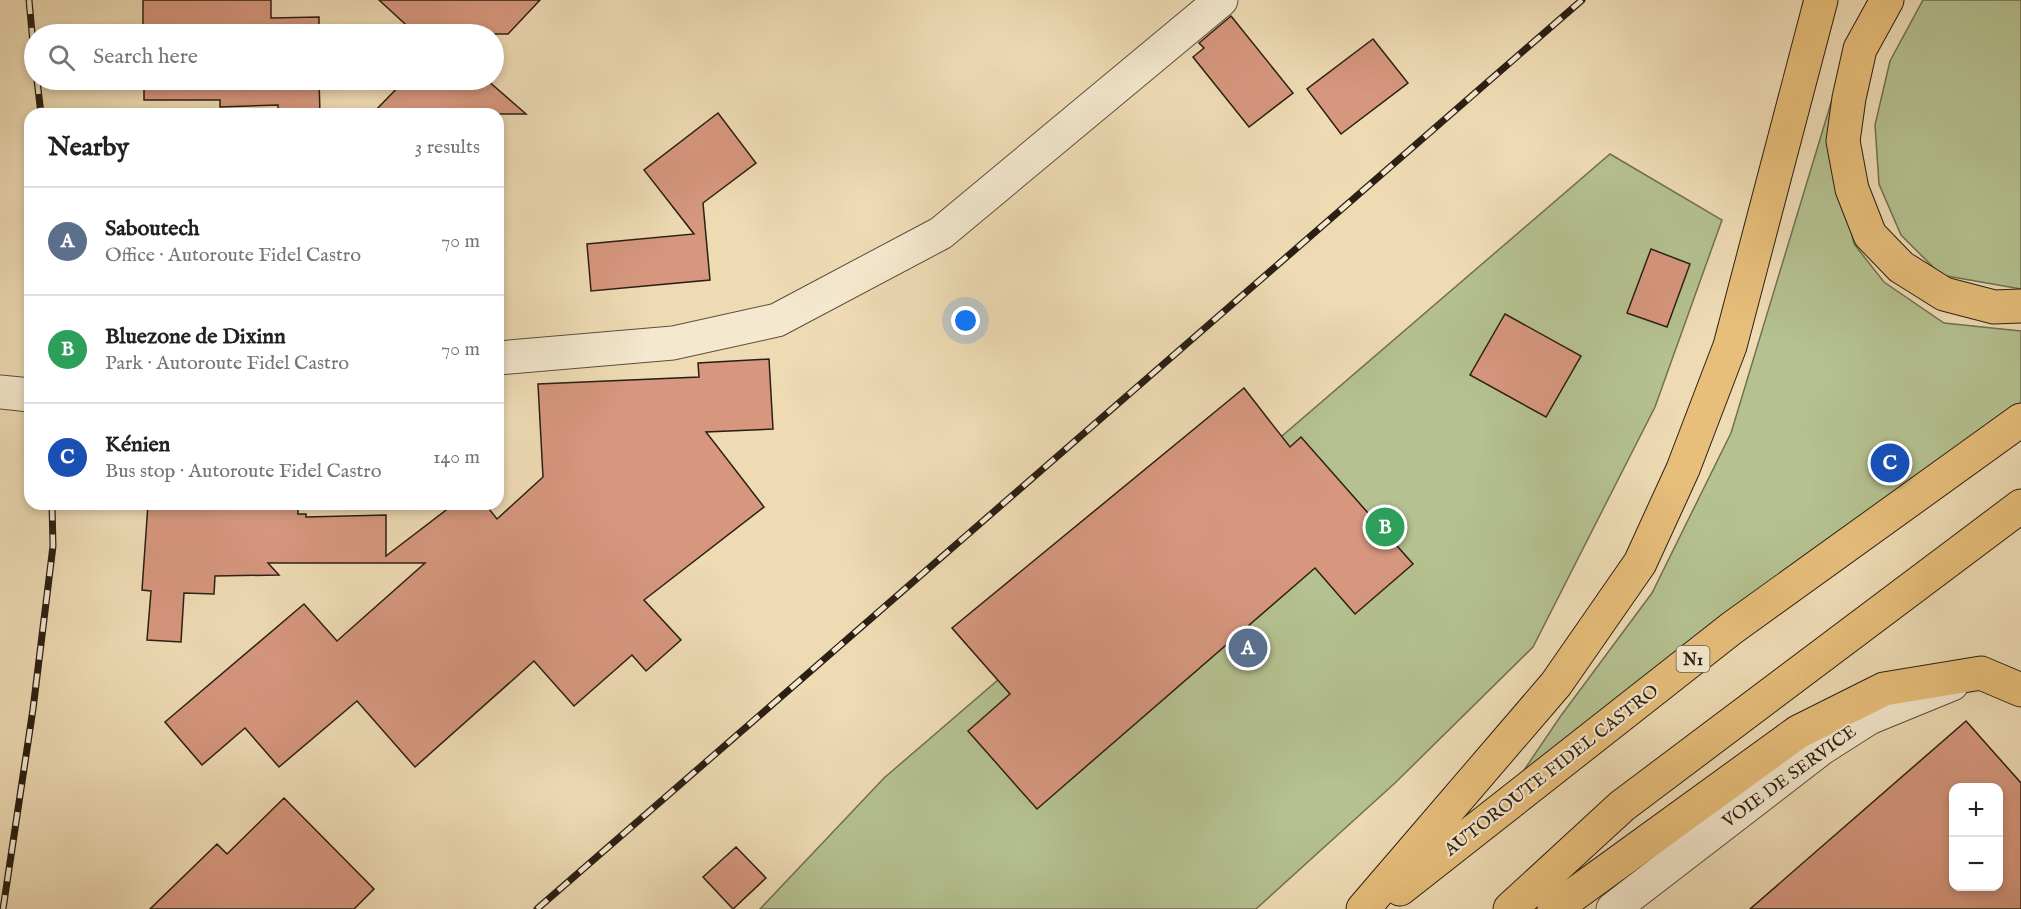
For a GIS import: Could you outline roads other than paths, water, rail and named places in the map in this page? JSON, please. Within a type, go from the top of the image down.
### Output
[{"type":"highway","points":[[1363,909],[1556,684],[1640,563],[1683,469],[1730,346],[1821,0]]},
{"type":"highway","points":[[1812,40],[1841,0]]},
{"type":"highway","points":[[1887,0],[1860,49],[1849,98],[1843,141],[1852,189],[1870,235],[1901,267],[1944,294],[1994,308],[2021,306]]},
{"type":"highway","name":"AUTOROUTE FIDEL CASTRO","points":[[1374,909],[1732,628],[2021,420]]},
{"type":"highway","points":[[1510,909],[1622,806],[2021,506]]},
{"type":"highway","points":[[1554,909],[1798,732],[1884,689],[1981,673],[2021,690]]},
{"type":"street","points":[[504,357],[673,343],[777,320],[941,233],[1221,0]]},
{"type":"street","points":[[0,392],[24,394]]},
{"type":"street","name":"VOIE DE SERVICE","points":[[1613,909],[1822,748],[1869,718],[1981,673]]},
{"type":"railway","points":[[29,0],[31,24]]},
{"type":"railway","points":[[537,909],[1582,0]]},
{"type":"railway","points":[[38,90],[40,108]]},
{"type":"railway","points":[[3,909],[33,709],[53,546],[52,510]]},
{"type":"place","name":"Kénien","points":[[1890,463]]},
{"type":"place","name":"Bluezone de Dixinn","points":[[1385,527]]},
{"type":"place","name":"Saboutech","points":[[1248,648]]}]
